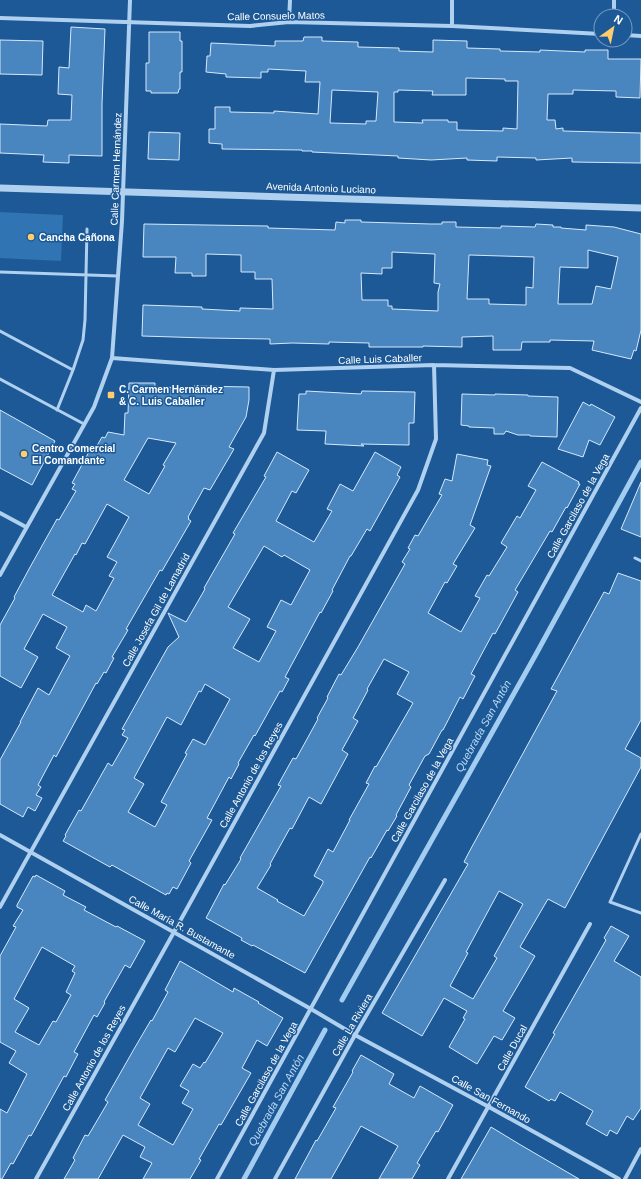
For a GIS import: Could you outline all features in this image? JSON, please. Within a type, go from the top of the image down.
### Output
[{"type":"street","name":"Calle Carmen Hernández","points":[[0,575],[94,407],[112,358],[122,221],[130,0]]},
{"type":"street","points":[[289,22],[290,0]]},
{"type":"street","points":[[452,0],[452,26]]},
{"type":"street","name":"Calle Consuelo Matos","points":[[0,18],[250,26],[289,22],[452,26],[593,34]]},
{"type":"street","name":"Avenida Antonio Luciano","points":[[0,188],[641,208]]},
{"type":"street","name":"Calle Luis Caballer","points":[[112,358],[274,370],[434,365],[570,368],[641,402]]},
{"type":"street","name":"Calle Antonio de los Reyes","points":[[36,1179],[418,490],[436,439],[434,365]]},
{"type":"street","name":"Calle Josefa Gil de Lamadrid","points":[[0,907],[264,434],[274,370]]},
{"type":"street","name":"Calle Garcilaso de la Vega","points":[[217,1179],[641,408]]},
{"type":"street","points":[[0,513],[26,527]]},
{"type":"street","name":"Calle María R. Bustamante","points":[[0,835],[31,851],[355,1035]]},
{"type":"street","name":"Calle La Riviera","points":[[275,1179],[355,1035],[445,880]]},
{"type":"street","name":"Calle Ducal","points":[[448,1179],[590,924]]},
{"type":"street","name":"Calle San Fernando","points":[[355,1035],[619,1179]]},
{"type":"street","points":[[625,1179],[641,1149]]},
{"type":"lane","points":[[57,410],[83,340],[85,320],[87,229]]},
{"type":"lane","points":[[0,272],[118,276]]},
{"type":"lane","points":[[0,331],[73,370]]},
{"type":"lane","points":[[0,379],[84,424]]},
{"type":"lane","points":[[635,558],[641,561]]},
{"type":"lane","points":[[641,834],[610,902],[641,913]]},
{"type":"shaded area","name":"Cancha Cañona","points":[[0,212],[63,215],[61,261],[0,258]]},
{"type":"building","points":[[71,27],[105,29],[102,104],[102,156],[69,155],[69,163],[43,162],[44,155],[0,153],[0,124],[47,126],[48,120],[71,120],[72,95],[58,94],[59,67],[69,68]]},
{"type":"building","points":[[149,32],[180,32],[180,41],[182,41],[182,72],[180,72],[180,89],[178,93],[151,93],[151,91],[146,91],[146,63],[149,63]]},
{"type":"building","points":[[304,37],[322,37],[322,41],[358,42],[358,47],[399,48],[399,51],[433,52],[433,40],[467,41],[467,48],[540,52],[540,50],[585,52],[585,50],[608,50],[608,59],[641,59],[640,98],[616,97],[616,91],[573,90],[573,94],[548,94],[547,120],[555,120],[556,129],[563,128],[563,131],[641,133],[641,163],[572,162],[572,158],[536,160],[536,158],[497,157],[497,161],[467,160],[467,158],[431,160],[398,158],[398,156],[312,152],[302,150],[222,149],[222,144],[209,143],[209,129],[215,129],[215,107],[230,107],[230,112],[274,113],[274,111],[318,114],[320,82],[305,82],[306,71],[268,69],[268,72],[261,72],[261,78],[226,77],[226,74],[206,72],[207,56],[210,56],[211,43],[275,46],[275,41],[303,41]],"holes":[[[466,78],[505,79],[505,81],[518,81],[517,129],[503,128],[503,131],[457,130],[457,122],[448,122],[448,120],[422,120],[423,123],[394,122],[394,92],[398,92],[398,90],[433,91],[432,95],[466,95]],[[332,90],[378,92],[376,121],[366,121],[366,124],[330,123]]]},
{"type":"building","points":[[0,40],[43,41],[42,75],[0,74]]},
{"type":"building","points":[[149,132],[180,133],[179,160],[148,159]]},
{"type":"building","points":[[345,220],[361,220],[361,222],[431,224],[456,222],[456,227],[501,228],[501,226],[535,227],[536,224],[586,230],[586,225],[614,227],[641,234],[641,330],[636,351],[634,350],[631,359],[592,350],[594,341],[550,340],[550,342],[522,342],[521,350],[493,350],[493,336],[462,337],[462,347],[369,347],[369,343],[329,342],[329,344],[270,344],[270,339],[142,336],[143,305],[202,307],[202,309],[240,311],[240,308],[273,309],[272,279],[255,279],[255,272],[241,272],[241,255],[206,254],[206,276],[192,276],[192,273],[175,273],[176,257],[143,257],[144,224],[268,226],[268,228],[335,230],[336,222],[345,223]],"holes":[[[588,250],[618,257],[611,289],[596,286],[592,304],[558,304],[560,267],[588,268]],[[392,252],[435,254],[434,283],[440,284],[438,292],[438,311],[392,309],[392,306],[388,306],[388,300],[362,300],[361,273],[382,274],[382,268],[392,268]],[[469,255],[534,257],[533,288],[526,287],[526,305],[489,304],[489,299],[467,299]]]},
{"type":"building","points":[[129,383],[155,383],[155,387],[249,387],[249,400],[246,417],[229,447],[234,449],[210,490],[204,488],[188,517],[191,521],[162,571],[160,570],[126,629],[128,630],[112,657],[114,658],[106,673],[104,672],[97,684],[96,683],[56,757],[54,755],[38,785],[41,787],[36,795],[42,798],[35,811],[28,807],[23,817],[0,804],[0,760],[38,688],[49,695],[70,656],[56,648],[67,627],[43,614],[24,649],[38,657],[21,688],[0,676],[0,625],[57,519],[59,520],[76,491],[72,489],[75,484],[72,483],[90,450],[92,451],[94,448],[95,449],[102,437],[105,438],[108,432],[124,435],[125,413],[128,413]],"holes":[[[148,438],[176,443],[149,494],[124,480]],[[107,504],[129,517],[107,557],[117,562],[109,576],[114,578],[96,611],[86,605],[83,612],[52,595],[82,543],[85,544]]]},
{"type":"building","points":[[306,391],[361,394],[362,391],[415,392],[414,423],[409,423],[409,445],[361,444],[364,446],[325,444],[326,431],[297,430],[299,394],[306,394]]},
{"type":"building","points":[[462,394],[558,397],[557,437],[518,435],[506,431],[504,434],[494,434],[494,428],[469,427],[461,425]]},
{"type":"building","points":[[583,402],[590,406],[591,404],[615,417],[600,445],[589,440],[583,457],[558,449]]},
{"type":"building","name":"Centro Comercial El Comandante","points":[[0,410],[55,441],[32,485],[0,468]]},
{"type":"building","points":[[277,452],[309,470],[296,493],[292,491],[276,521],[314,542],[332,511],[327,509],[340,484],[353,491],[375,452],[401,467],[397,475],[400,477],[370,531],[367,529],[350,556],[332,590],[333,591],[285,677],[289,679],[282,692],[280,691],[238,763],[239,764],[231,779],[229,777],[207,818],[212,820],[189,861],[191,863],[177,889],[173,887],[169,894],[167,893],[166,895],[112,865],[110,867],[63,841],[79,810],[81,811],[108,763],[112,766],[128,738],[122,735],[125,730],[122,729],[168,647],[179,637],[168,613],[186,622],[235,534],[233,533],[266,477],[264,476]],"holes":[[[264,546],[282,557],[284,555],[310,570],[291,605],[281,600],[267,627],[276,631],[259,662],[233,648],[250,619],[228,607]],[[205,684],[230,699],[205,745],[193,739],[185,753],[187,754],[161,802],[167,805],[155,827],[128,812],[144,784],[134,778],[167,717],[181,725],[199,691],[201,692]]]},
{"type":"building","points":[[457,454],[488,460],[487,465],[491,466],[470,525],[475,528],[453,564],[457,566],[447,583],[445,582],[428,613],[461,632],[480,598],[475,596],[487,575],[489,576],[507,547],[501,543],[517,516],[520,518],[536,490],[528,486],[542,462],[579,482],[578,484],[580,484],[567,508],[566,507],[552,532],[550,531],[515,590],[518,592],[495,634],[493,633],[471,674],[475,676],[463,699],[460,697],[429,754],[425,756],[409,785],[411,787],[396,815],[397,816],[371,858],[370,857],[305,973],[241,940],[242,938],[206,918],[224,884],[225,885],[241,859],[240,858],[281,786],[278,785],[293,758],[296,759],[318,719],[317,718],[339,674],[341,675],[358,647],[405,564],[402,562],[410,549],[408,548],[415,535],[418,536],[442,495],[439,494],[445,479],[452,481]],"holes":[[[384,659],[409,672],[397,694],[413,703],[376,767],[375,766],[366,783],[369,784],[333,852],[328,849],[314,876],[323,881],[323,883],[304,916],[257,888],[309,797],[321,804],[348,754],[342,750],[358,721],[353,718]]]},
{"type":"building","points":[[641,482],[641,537],[621,529]]},
{"type":"building","points":[[618,573],[641,581],[641,720],[625,749],[641,758],[641,767],[565,908],[548,899],[520,947],[535,956],[503,1011],[515,1018],[502,1040],[494,1036],[477,1064],[449,1047],[465,1019],[463,1018],[467,1011],[444,998],[422,1036],[382,1013],[468,864],[464,862],[468,854],[557,691],[551,689],[604,592],[609,594]],"holes":[[[499,891],[523,904],[494,956],[497,958],[473,999],[450,986],[468,953],[466,952]]]},
{"type":"building","points":[[36,875],[65,891],[63,895],[86,907],[84,910],[145,941],[130,968],[125,965],[97,1017],[94,1015],[74,1052],[78,1054],[66,1077],[64,1076],[31,1136],[29,1135],[13,1164],[11,1163],[2,1179],[0,1179],[0,1109],[7,1113],[27,1074],[9,1063],[16,1051],[0,1042],[0,956],[16,927],[13,926],[23,910],[17,907],[17,905],[33,876],[35,877]],"holes":[[[42,947],[75,966],[72,971],[75,973],[66,992],[71,995],[56,1022],[53,1021],[39,1045],[15,1032],[29,1008],[14,999]]]},
{"type":"building","points":[[611,926],[629,936],[614,961],[641,977],[641,1108],[633,1120],[627,1116],[617,1134],[610,1130],[607,1136],[586,1124],[593,1111],[560,1092],[555,1101],[551,1099],[549,1101],[525,1087],[555,1034],[553,1033],[606,940],[604,938]]},
{"type":"building","points":[[180,961],[233,992],[234,988],[283,1018],[267,1046],[257,1040],[242,1068],[251,1073],[221,1125],[219,1124],[199,1159],[201,1160],[190,1179],[143,1179],[152,1163],[140,1157],[145,1147],[123,1135],[98,1179],[64,1179],[75,1160],[73,1158],[85,1135],[88,1136],[108,1102],[105,1100],[168,992],[165,990]],"holes":[[[195,1018],[223,1033],[205,1063],[204,1062],[200,1068],[193,1064],[180,1086],[189,1091],[182,1103],[193,1109],[173,1145],[138,1125],[150,1104],[140,1098],[168,1048],[175,1052]]]},
{"type":"building","points":[[361,1055],[394,1074],[389,1084],[414,1098],[420,1086],[453,1105],[438,1132],[436,1131],[417,1163],[420,1165],[412,1179],[379,1179],[398,1146],[361,1126],[331,1179],[295,1179],[316,1140],[317,1141],[336,1108],[333,1107]]},
{"type":"building","points":[[491,1127],[519,1144],[579,1179],[461,1179]]},
{"type":"waterway","name":"Quebrada San Antón","points":[[342,1000],[535,656],[641,462]]},
{"type":"waterway","name":"Quebrada San Antón","points":[[244,1179],[325,1030]]},
{"type":"place","name":"Cancha Cañona","points":[[31,237]]},
{"type":"place","name":"C. Carmen Hernández & C. Luis Caballer","points":[[111,395]]},
{"type":"place","name":"Centro Comercial El Comandante","points":[[24,454]]}]
